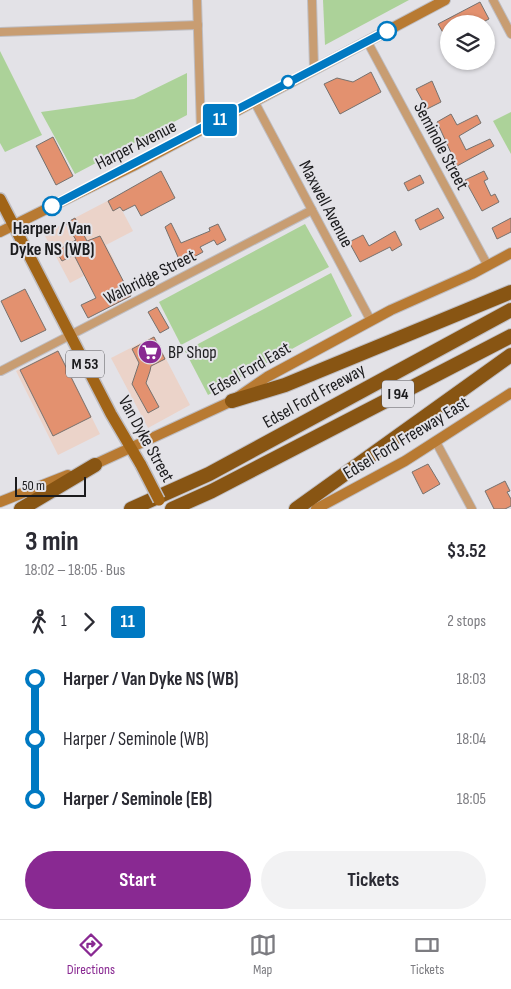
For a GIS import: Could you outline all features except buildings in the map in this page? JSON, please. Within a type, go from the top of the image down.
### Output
[{"type":"highway","points":[[232,401],[285,385],[511,292]]},
{"type":"highway","name":"Edsel Ford Freeway","points":[[131,509],[209,474],[511,310]]},
{"type":"highway","name":"Edsel Ford Freeway","points":[[172,509],[220,487],[511,336]]},
{"type":"highway","points":[[296,509],[511,355]]},
{"type":"highway","points":[[21,509],[95,465]]},
{"type":"main road","name":"Van Dyke Street","points":[[0,199],[70,335],[164,509]]},
{"type":"street","points":[[197,0],[201,130]]},
{"type":"street","points":[[312,0],[314,68]]},
{"type":"street","name":"Harper Avenue","points":[[0,232],[201,130],[314,68],[445,0]]},
{"type":"street","points":[[492,0],[511,34]]},
{"type":"street","points":[[0,32],[198,25]]},
{"type":"street","name":"Seminole Street","points":[[367,41],[488,266]]},
{"type":"street","name":"Maxwell Avenue","points":[[254,101],[371,321]]},
{"type":"street","name":"Walbridge Street","points":[[2,371],[312,210]]},
{"type":"street","name":"Edsel Ford East","points":[[0,502],[95,465],[232,401],[267,377],[371,321],[488,266],[511,253]]},
{"type":"street","name":"Edsel Ford Freeway East","points":[[316,509],[436,442],[511,393]]},
{"type":"street","points":[[436,442],[472,509]]},
{"type":"shaded area","points":[[115,197],[133,231],[106,245],[114,260],[70,283],[44,234]]},
{"type":"shaded area","points":[[154,336],[190,405],[148,428],[111,358]]},
{"type":"shaded area","points":[[58,350],[100,434],[58,455],[16,371]]},
{"type":"green space","points":[[323,0],[409,0],[325,45]]},
{"type":"green space","points":[[0,51],[42,135],[5,152],[0,143]]},
{"type":"green space","points":[[187,73],[187,115],[75,174],[41,112],[134,99]]},
{"type":"green space","points":[[511,112],[511,154],[493,121]]},
{"type":"green space","points":[[305,224],[329,267],[181,345],[159,302]]},
{"type":"green space","points":[[331,273],[352,316],[208,395],[185,351]]},
{"type":"bus line","name":"11","points":[[52,206],[184,139],[314,68],[387,31]]},
{"type":"place","name":"Harper / Van Dyke NS (WB)","points":[[52,206]]},
{"type":"place","name":"BP Shop","points":[[150,352]]}]
